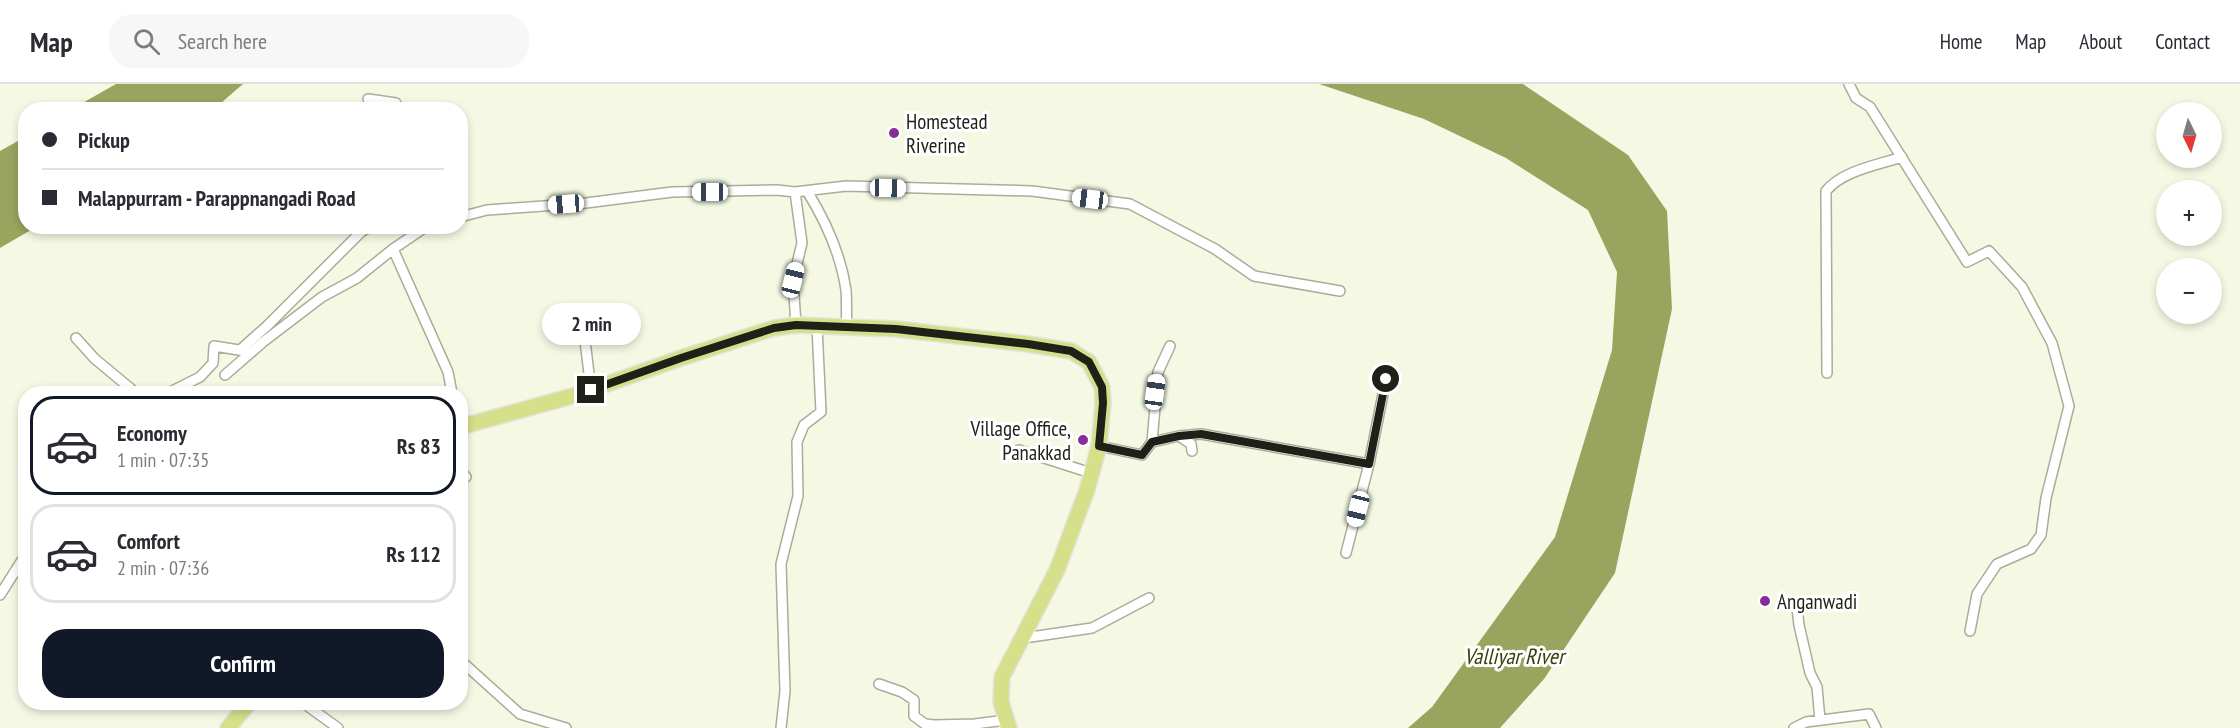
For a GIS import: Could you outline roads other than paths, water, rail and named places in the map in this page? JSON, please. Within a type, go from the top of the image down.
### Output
[{"type":"main road","points":[[468,421],[591,390],[774,328],[796,325],[896,329],[1071,351],[1089,362],[1102,387],[1103,403],[1099,446],[1075,526],[1057,570],[1002,677],[1001,702],[1008,724]]},
{"type":"main road","points":[[228,728],[243,710]]},
{"type":"street","points":[[1849,84],[1856,98],[1870,107],[1967,262],[1989,251],[2022,287],[2052,343],[2069,406],[2046,498],[2041,535],[2031,549],[1997,564],[1977,594],[1970,631]]},
{"type":"street","points":[[368,99],[389,102]]},
{"type":"street","points":[[1827,374],[1826,191],[1833,182],[1844,177],[1902,157]]},
{"type":"street","points":[[468,214],[486,210],[586,203],[672,192],[777,190],[795,192],[846,186],[1032,191],[1130,204],[1215,249],[1254,276],[1340,291]]},
{"type":"street","points":[[807,191],[821,213],[836,255],[846,289],[847,327]]},
{"type":"street","points":[[795,192],[802,243],[793,280],[796,325]]},
{"type":"street","points":[[240,350],[360,234]]},
{"type":"street","points":[[225,375],[322,297],[357,278],[415,234]]},
{"type":"street","points":[[393,249],[448,372],[451,386]]},
{"type":"street","points":[[583,324],[591,390]]},
{"type":"street","points":[[781,728],[785,691],[781,564],[798,496],[797,442],[804,425],[821,412],[817,326]]},
{"type":"street","points":[[76,338],[95,359],[128,386]]},
{"type":"street","points":[[182,386],[200,377],[213,363],[214,346],[252,352]]},
{"type":"street","points":[[1099,446],[1142,455],[1152,442],[1158,372],[1170,346]]},
{"type":"street","points":[[1346,553],[1369,464],[1386,379]]},
{"type":"street","points":[[1152,442],[1201,434],[1369,464]]},
{"type":"street","points":[[1179,436],[1191,444],[1192,451]]},
{"type":"street","points":[[1019,450],[1090,473]]},
{"type":"street","points":[[0,595],[18,567]]},
{"type":"street","points":[[1024,638],[1092,628],[1149,598]]},
{"type":"street","points":[[1797,608],[1810,673],[1817,687],[1820,720]]},
{"type":"street","points":[[468,667],[520,714],[566,728]]},
{"type":"street","points":[[879,684],[902,692],[914,700],[914,716],[925,724],[1008,724]]},
{"type":"street","points":[[313,710],[338,728]]},
{"type":"street","points":[[1794,728],[1806,722],[1869,714],[1876,728]]},
{"type":"water","points":[[116,84],[243,84],[222,102],[84,102]]},
{"type":"water","name":"Valliyar River","points":[[1319,84],[1523,84],[1628,155],[1667,211],[1672,309],[1615,573],[1544,679],[1500,728],[1408,728],[1432,707],[1555,537],[1612,350],[1617,272],[1588,210],[1506,158],[1424,119]]},
{"type":"water","points":[[18,141],[18,234],[24,234],[0,248],[0,151]]},
{"type":"place","name":"Homestead Riverine","points":[[894,133]]},
{"type":"place","name":"Village Office, Panakkad","points":[[1083,440]]},
{"type":"place","name":"Anganwadi","points":[[1765,601]]}]
